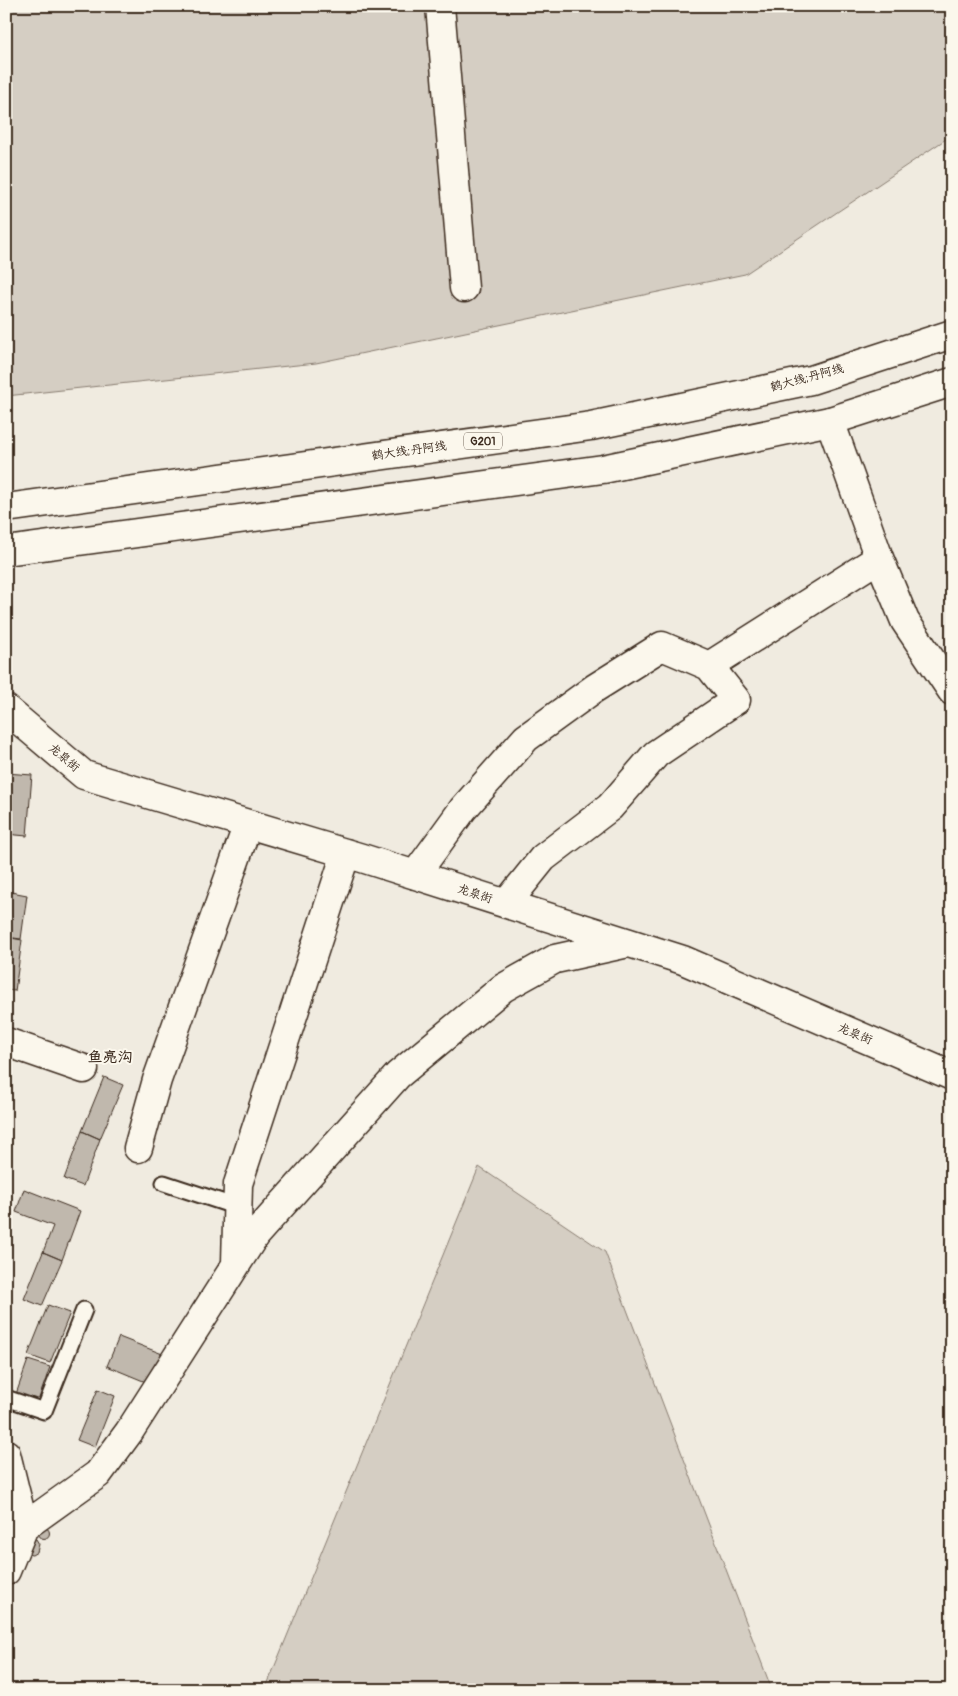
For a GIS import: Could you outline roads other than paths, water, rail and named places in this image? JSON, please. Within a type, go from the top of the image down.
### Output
[{"type":"main road","points":[[440,6],[464,288]]},
{"type":"main road","name":"鹤大线;丹阿线","points":[[6,508],[591,426],[811,380],[952,334]]},
{"type":"main road","points":[[6,551],[603,469],[830,421],[952,382]]},
{"type":"main road","points":[[830,421],[879,558],[905,621],[952,691]]},
{"type":"main road","points":[[709,666],[879,558]]},
{"type":"main road","points":[[415,875],[463,809],[526,738],[595,688],[662,646],[709,666],[736,700],[656,754],[610,807],[542,858],[506,904]]},
{"type":"main road","name":"龙泉街","points":[[6,709],[84,775],[346,853],[683,960],[952,1076]]},
{"type":"main road","points":[[138,1148],[157,1080],[248,824]]},
{"type":"main road","points":[[236,1265],[238,1184],[346,853]]},
{"type":"main road","points":[[6,1571],[24,1527],[98,1474],[129,1432],[255,1235],[398,1075],[503,988],[554,959],[629,942]]},
{"type":"main road","points":[[6,1042],[84,1069]]},
{"type":"main road","points":[[6,1454],[24,1527]]},
{"type":"lane","points":[[164,1183],[237,1207]]},
{"type":"lane","points":[[6,1398],[44,1411],[84,1310]]},
{"type":"district","name":"鱼亮沟","points":[[110,1057]]}]
